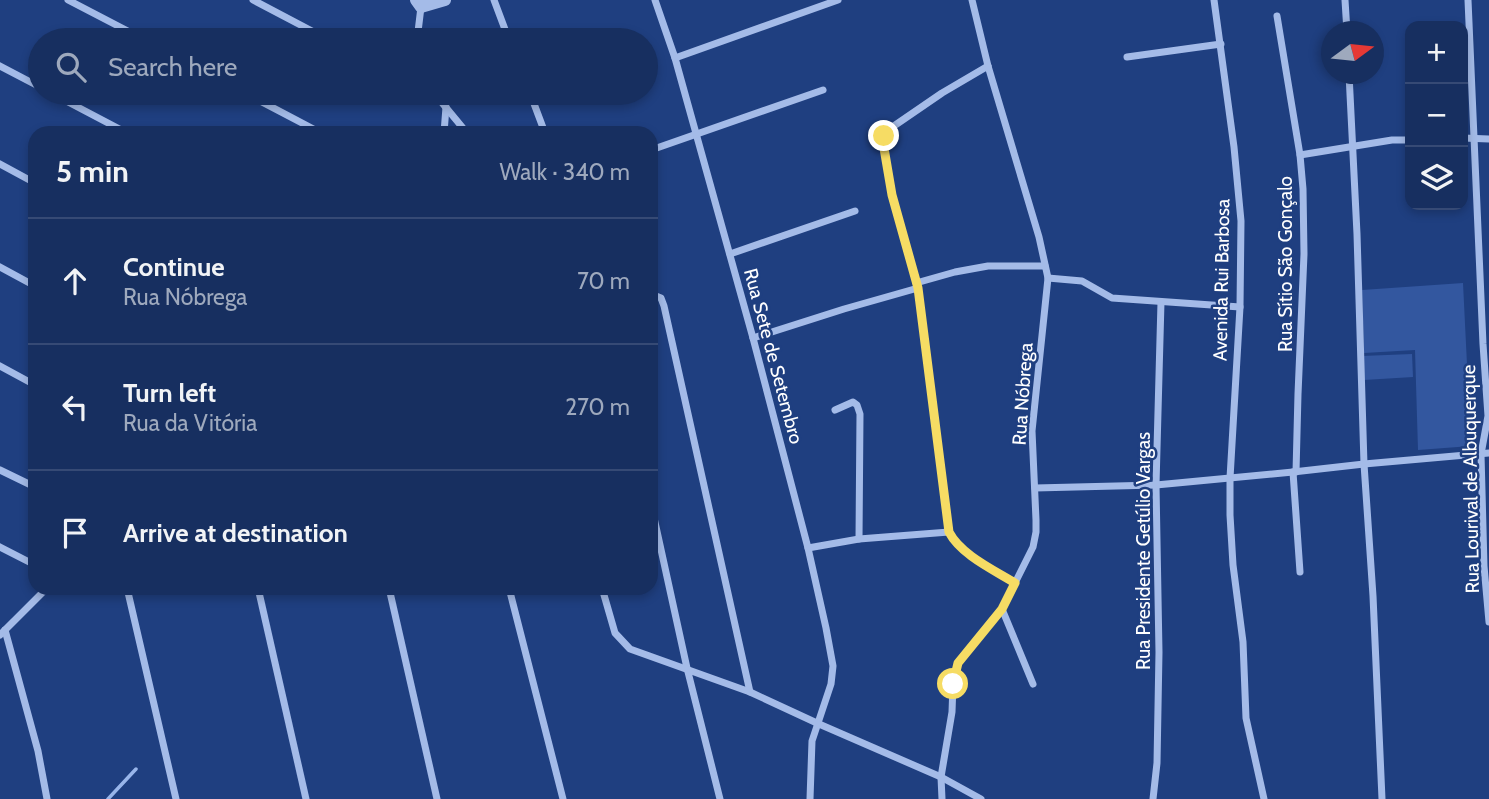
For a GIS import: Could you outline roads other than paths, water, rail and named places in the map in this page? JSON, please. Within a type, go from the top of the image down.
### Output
[{"type":"street","points":[[68,0],[122,28]]},
{"type":"street","points":[[253,0],[306,28]]},
{"type":"street","points":[[417,28],[418,4],[445,0]]},
{"type":"street","points":[[494,0],[504,28]]},
{"type":"street","name":"Rua Sete de Setembro","points":[[655,0],[675,58],[753,338],[808,548],[834,666],[831,684],[812,741],[810,799]]},
{"type":"street","points":[[675,58],[838,0]]},
{"type":"street","name":"Rua Nóbrega","points":[[942,799],[941,777],[958,663],[1002,609],[1033,547],[1036,532],[1032,431],[1048,278],[1039,237],[988,66],[972,0]]},
{"type":"street","name":"Avenida Rui Barbosa","points":[[1214,0],[1234,146],[1241,221],[1240,307],[1230,478],[1232,552],[1243,642],[1246,718],[1265,799]]},
{"type":"street","points":[[1345,0],[1346,21]]},
{"type":"street","name":"Rua Lourival de Albuquerque","points":[[1468,0],[1488,416],[1484,566],[1489,622]]},
{"type":"street","name":"Rua Sítio São Gonçalo","points":[[1277,16],[1303,189],[1304,254],[1295,472],[1300,572]]},
{"type":"street","points":[[1127,57],[1221,44]]},
{"type":"street","points":[[0,65],[28,80]]},
{"type":"street","points":[[988,66],[915,110],[888,130],[883,142],[892,195],[917,286],[949,532],[959,546],[1015,583]]},
{"type":"street","points":[[1349,84],[1364,464],[1382,799]]},
{"type":"street","points":[[658,148],[823,90]]},
{"type":"street","points":[[74,105],[114,126]]},
{"type":"street","points":[[268,105],[308,126]]},
{"type":"street","points":[[534,105],[542,126]]},
{"type":"street","points":[[445,126],[446,107]]},
{"type":"street","points":[[446,107],[461,126]]},
{"type":"street","points":[[1468,138],[1489,139]]},
{"type":"street","points":[[1300,155],[1405,140]]},
{"type":"street","points":[[0,164],[28,179]]},
{"type":"street","points":[[730,254],[855,211]]},
{"type":"street","points":[[753,338],[955,272],[988,266],[1045,266]]},
{"type":"street","points":[[0,267],[28,282]]},
{"type":"street","points":[[1048,278],[1082,281],[1112,298],[1240,307]]},
{"type":"street","points":[[658,297],[664,306],[750,692]]},
{"type":"street","name":"Rua Presidente Getúlio Vargas","points":[[1153,799],[1157,763],[1159,652],[1156,485],[1161,302]]},
{"type":"street","points":[[0,366],[28,381]]},
{"type":"street","points":[[835,410],[853,402],[860,414],[859,539]]},
{"type":"street","points":[[1035,488],[1156,485],[1485,454]]},
{"type":"street","points":[[0,470],[28,484]]},
{"type":"street","points":[[808,548],[859,539],[949,532]]},
{"type":"street","points":[[0,547],[28,561]]},
{"type":"street","points":[[658,556],[720,799]]},
{"type":"street","points":[[40,595],[2,632],[38,751],[47,799]]},
{"type":"street","points":[[129,595],[176,799]]},
{"type":"street","points":[[260,595],[306,799]]},
{"type":"street","points":[[391,595],[437,799]]},
{"type":"street","points":[[511,595],[563,799]]},
{"type":"street","points":[[604,595],[615,633],[629,649],[750,692],[941,777],[981,799]]},
{"type":"street","points":[[1002,609],[1033,684]]},
{"type":"waterway","points":[[108,799],[136,769]]}]
